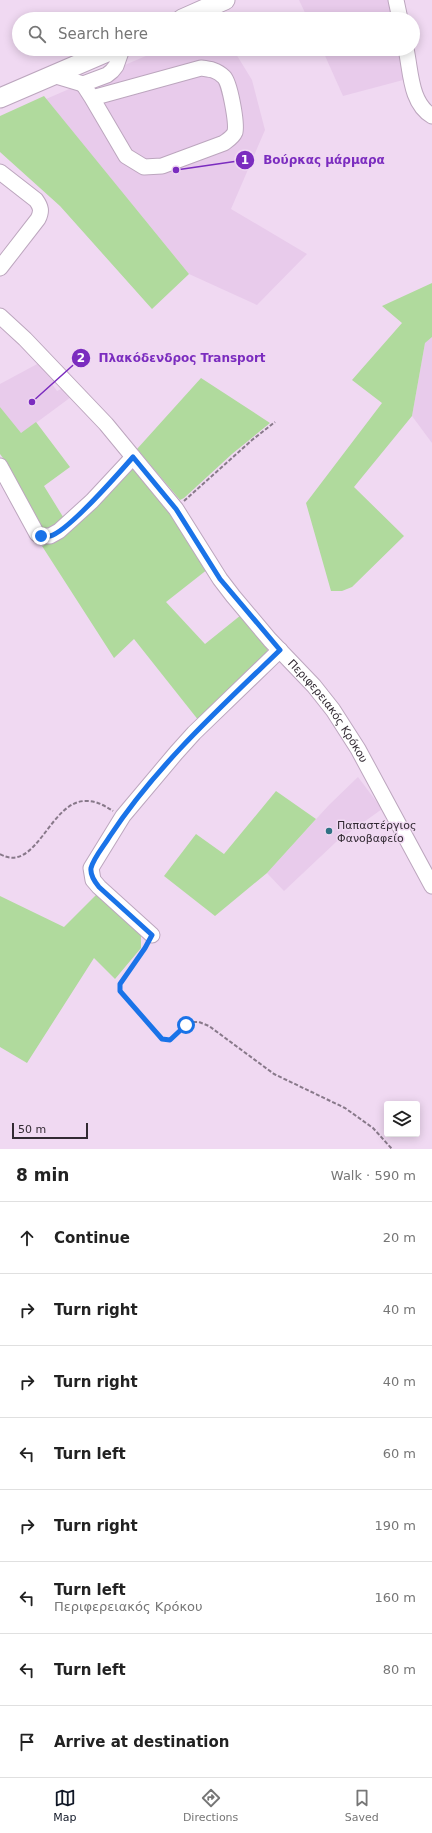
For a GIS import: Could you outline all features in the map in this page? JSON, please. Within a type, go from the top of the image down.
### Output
[{"type":"main road","points":[[198,12],[226,0]]},
{"type":"main road","points":[[0,98],[98,56]]},
{"type":"street","points":[[396,0],[399,12]]},
{"type":"street","points":[[53,75],[83,84],[107,75],[116,66],[120,56]]},
{"type":"street","points":[[407,56],[416,98],[420,106],[432,116]]},
{"type":"street","points":[[83,84],[126,156],[144,167],[162,166],[224,143],[235,132],[234,111],[228,86],[225,78],[212,69],[201,68],[92,98]]},
{"type":"street","points":[[0,172],[36,200],[40,206],[41,212],[38,219],[0,268]]},
{"type":"street","name":"Περιφερειακός Κρόκου","points":[[0,316],[26,339],[84,399],[176,509],[220,579],[280,650],[314,686],[341,722],[358,749],[432,886]]},
{"type":"street","points":[[0,466],[37,534],[41,536],[50,536],[59,531],[82,510],[133,457]]},
{"type":"street","points":[[152,935],[93,880],[91,868],[95,859],[123,816],[194,733],[280,650]]},
{"type":"path","points":[[176,509],[252,440],[275,422]]},
{"type":"path","points":[[0,854],[13,858],[26,854],[58,816],[69,807],[80,802],[95,802],[123,816]]},
{"type":"path","points":[[152,935],[145,948],[120,984],[120,991],[162,1039],[170,1040],[191,1022],[199,1022],[209,1026],[274,1074],[345,1108],[373,1128],[392,1149]]},
{"type":"shaded area","points":[[299,0],[392,0],[394,12],[305,12]]},
{"type":"shaded area","points":[[146,56],[237,56],[252,80],[265,130],[231,209],[307,254],[257,305],[189,274],[46,99]]},
{"type":"shaded area","points":[[325,56],[402,56],[407,79],[343,96]]},
{"type":"shaded area","points":[[432,337],[432,443],[412,416],[425,343]]},
{"type":"shaded area","points":[[39,363],[55,380],[52,384],[57,391],[63,388],[71,397],[21,434],[0,407],[0,384]]},
{"type":"shaded area","name":"Παπαστέργιος Φανοβαφείο","points":[[358,777],[382,809],[336,842],[284,891],[267,873],[329,805]]},
{"type":"green space","points":[[44,96],[189,274],[152,309],[60,206],[0,152],[0,116]]},
{"type":"green space","points":[[432,283],[432,337],[425,343],[412,416],[354,487],[404,536],[352,587],[342,591],[331,591],[306,503],[382,403],[352,380],[402,323],[382,306]]},
{"type":"green space","points":[[201,378],[270,423],[180,500],[137,449]]},
{"type":"green space","points":[[0,407],[21,433],[36,422],[70,467],[44,486],[65,520],[48,530],[39,526],[6,462],[0,454]]},
{"type":"green space","points":[[133,467],[168,510],[208,569],[166,602],[205,644],[241,615],[266,644],[268,652],[199,721],[134,639],[114,658],[42,546],[54,541]]},
{"type":"green space","points":[[276,791],[316,819],[267,873],[215,916],[164,876],[196,834],[224,854]]},
{"type":"green space","points":[[98,893],[141,935],[141,948],[115,979],[94,958],[27,1063],[0,1047],[0,896],[64,927]]},
{"type":"place","name":"Βούρκας μάρμαρα","points":[[176,170]]},
{"type":"place","name":"Πλακόδενδρος Transport","points":[[32,402]]},
{"type":"place","name":"Παπαστέργιος Φανοβαφείο","points":[[329,831]]},
{"type":"route","points":[[41,536],[50,536],[59,531],[92,501],[133,457],[176,509],[220,579],[280,650],[194,733],[176,753],[123,816],[95,859],[91,868],[93,880],[99,887],[152,935],[148,944],[120,984],[120,991],[162,1039],[170,1040],[186,1025]]}]
